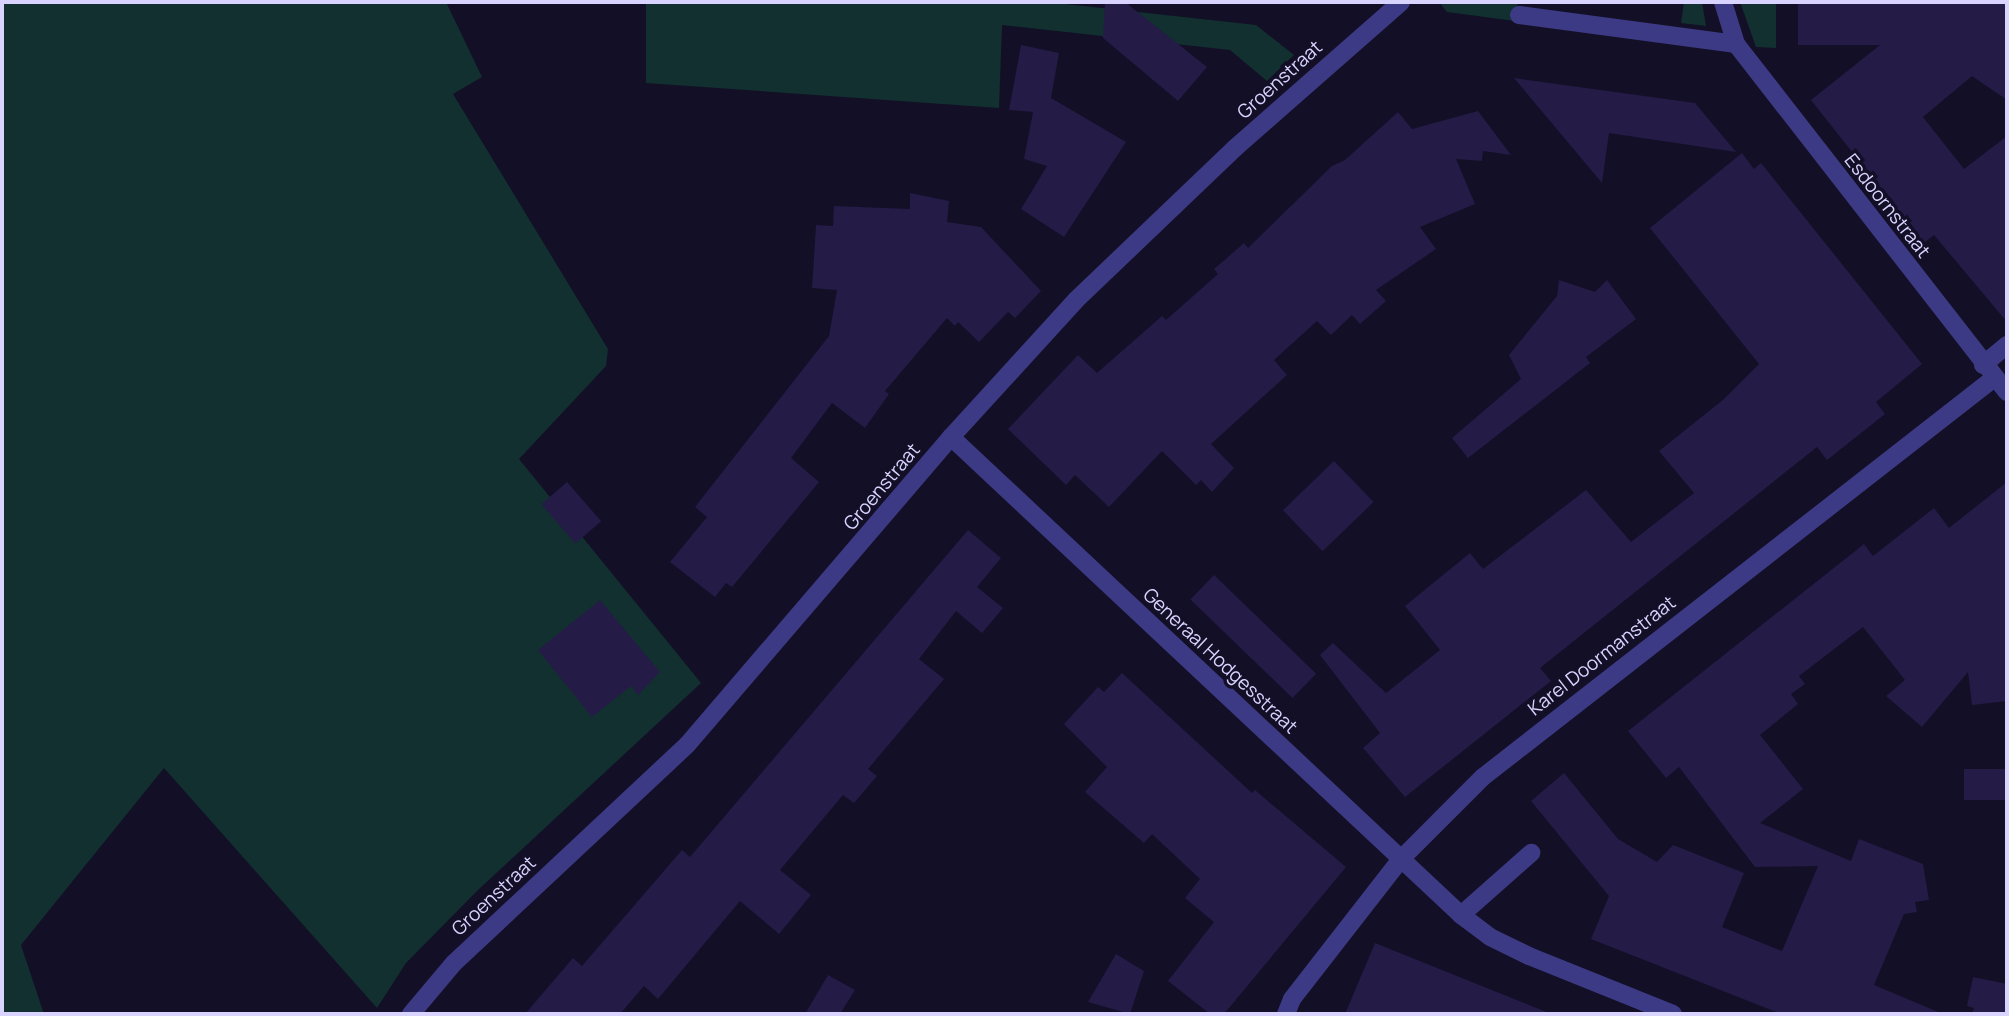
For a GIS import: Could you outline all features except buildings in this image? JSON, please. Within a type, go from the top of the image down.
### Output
[{"type":"street","name":"Groenstraat","points":[[411,1014],[454,962],[687,745],[951,437],[1076,300],[1235,148],[1401,2]]},
{"type":"street","name":"Esdoornstraat","points":[[1723,2],[1736,44],[1988,372],[2007,392]]},
{"type":"street","points":[[1519,15],[1736,44]]},
{"type":"street","name":"Karel Doormanstraat","points":[[1286,1014],[1292,999],[1402,859],[1483,777],[1988,372],[2007,345]]},
{"type":"street","name":"Generaal Hodgesstraat","points":[[951,437],[1461,915],[1490,937],[1529,956],[1673,1014]]},
{"type":"street","points":[[1461,915],[1531,853]]},
{"type":"green space","points":[[2,2],[446,2],[482,77],[453,94],[608,349],[606,366],[519,459],[701,683],[477,891],[406,963],[377,1008],[164,768],[21,945],[44,1014],[2,1014]]},
{"type":"green space","points":[[646,2],[1047,2],[1256,25],[1294,55],[1267,81],[1230,50],[1002,25],[999,108],[646,83]]},
{"type":"green space","points":[[1439,2],[1518,2],[1515,21],[1447,12]]},
{"type":"green space","points":[[1684,2],[1702,2],[1706,26],[1681,23]]},
{"type":"green space","points":[[1740,2],[1776,2],[1776,48],[1756,47]]}]
